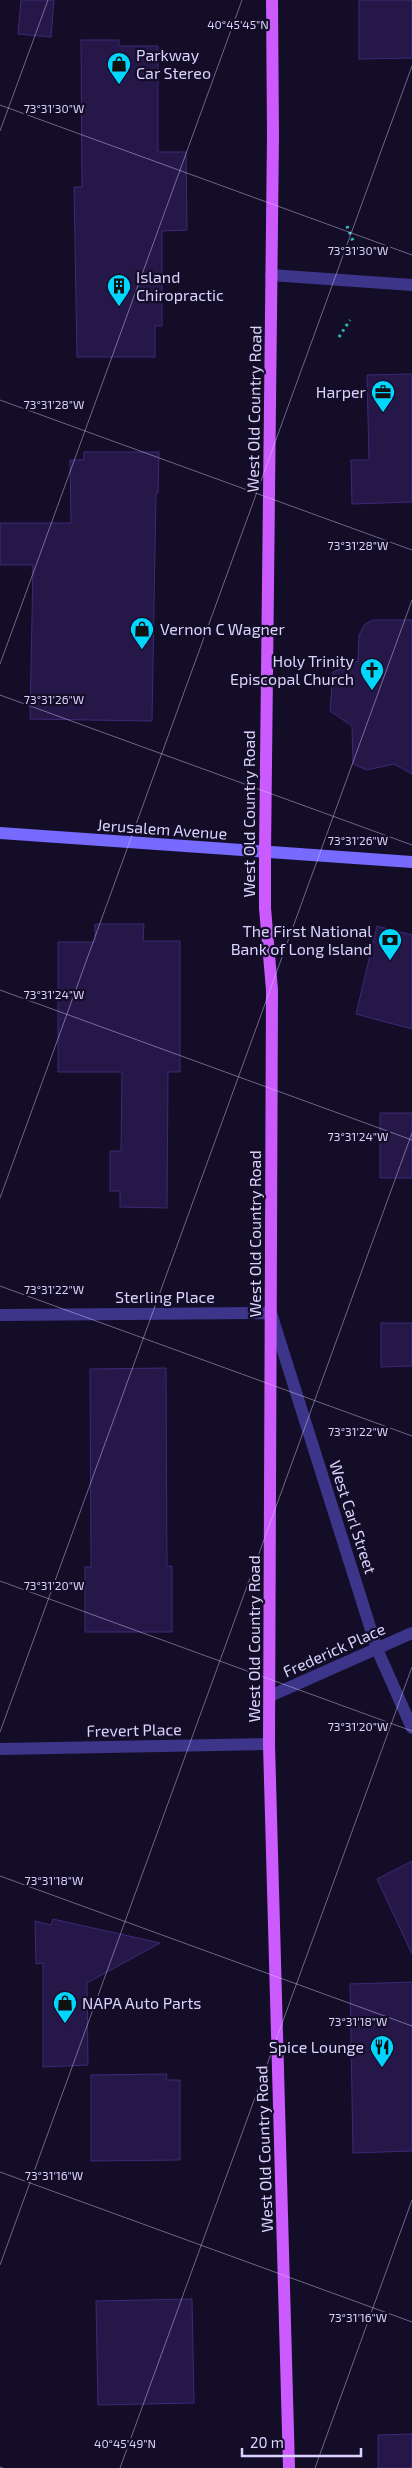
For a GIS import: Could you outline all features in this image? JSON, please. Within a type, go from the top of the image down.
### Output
[{"type":"main road","name":"West Old Country Road","points":[[272,0],[265,853],[265,908],[272,990],[269,1744],[288,2468]]},
{"type":"main road","name":"Jerusalem Avenue","points":[[0,834],[412,862]]},
{"type":"street","points":[[271,274],[412,285]]},
{"type":"street","name":"Sterling Place","points":[[0,1314],[271,1312]]},
{"type":"street","name":"West Carl Street","points":[[271,1312],[377,1649],[412,1728]]},
{"type":"street","name":"Frederick Place","points":[[270,1696],[412,1633]]},
{"type":"street","name":"Frevert Place","points":[[0,1749],[269,1744]]},
{"type":"path","points":[[347,226],[352,241]]},
{"type":"path","points":[[339,337],[350,320]]},
{"type":"building","points":[[21,0],[54,0],[51,37],[18,34]]},
{"type":"building","points":[[359,0],[412,0],[412,58],[359,59]]},
{"type":"building","points":[[81,40],[119,40],[119,46],[158,46],[158,152],[186,152],[187,230],[162,231],[162,326],[155,326],[155,357],[77,357],[74,187],[82,187]]},
{"type":"building","points":[[412,374],[412,502],[352,504],[351,460],[369,460],[367,375]]},
{"type":"building","points":[[84,452],[159,452],[158,493],[156,493],[152,721],[30,719],[33,565],[0,565],[0,523],[71,523],[70,460],[84,460]]},
{"type":"building","name":"Holy Trinity Episcopal Church","points":[[373,620],[412,620],[412,774],[394,764],[367,770],[353,764],[352,726],[330,711],[333,672],[358,661],[359,635],[365,624]]},
{"type":"building","points":[[95,924],[144,924],[143,941],[180,941],[180,1072],[168,1072],[167,1208],[120,1207],[120,1191],[110,1191],[110,1151],[121,1151],[122,1072],[58,1072],[58,942],[95,942]]},
{"type":"building","name":"The First National Bank of Long Island","points":[[377,926],[412,935],[412,1029],[356,1014]]},
{"type":"building","points":[[380,1113],[412,1113],[412,1178],[380,1178]]},
{"type":"building","points":[[381,1323],[412,1323],[412,1366],[381,1367]]},
{"type":"building","points":[[166,1368],[167,1566],[172,1566],[172,1632],[85,1632],[85,1567],[91,1567],[90,1369]]},
{"type":"building","points":[[412,1861],[412,1954],[377,1879]]},
{"type":"building","name":"NAPA Auto Parts","points":[[53,1919],[160,1943],[87,1983],[88,2065],[43,2067],[43,1963],[36,1964],[35,1921],[51,1925]]},
{"type":"building","name":"Spice Lounge","points":[[412,1982],[412,2151],[353,2153],[350,1984]]},
{"type":"building","points":[[167,2074],[166,2080],[180,2080],[180,2160],[91,2161],[91,2075]]},
{"type":"building","points":[[192,2299],[194,2403],[98,2405],[96,2301]]},
{"type":"building","points":[[412,2434],[412,2468],[378,2468],[378,2435]]},
{"type":"place","name":"Parkway Car Stereo","points":[[119,85]]},
{"type":"place","name":"Island Chiropractic","points":[[119,307]]},
{"type":"place","name":"Harper","points":[[383,413]]},
{"type":"place","name":"Vernon C Wagner","points":[[142,650]]},
{"type":"place","name":"Holy Trinity Episcopal Church","points":[[372,691]]},
{"type":"place","name":"The First National Bank of Long Island","points":[[390,961]]},
{"type":"place","name":"NAPA Auto Parts","points":[[65,2024]]},
{"type":"place","name":"Spice Lounge","points":[[382,2068]]}]
